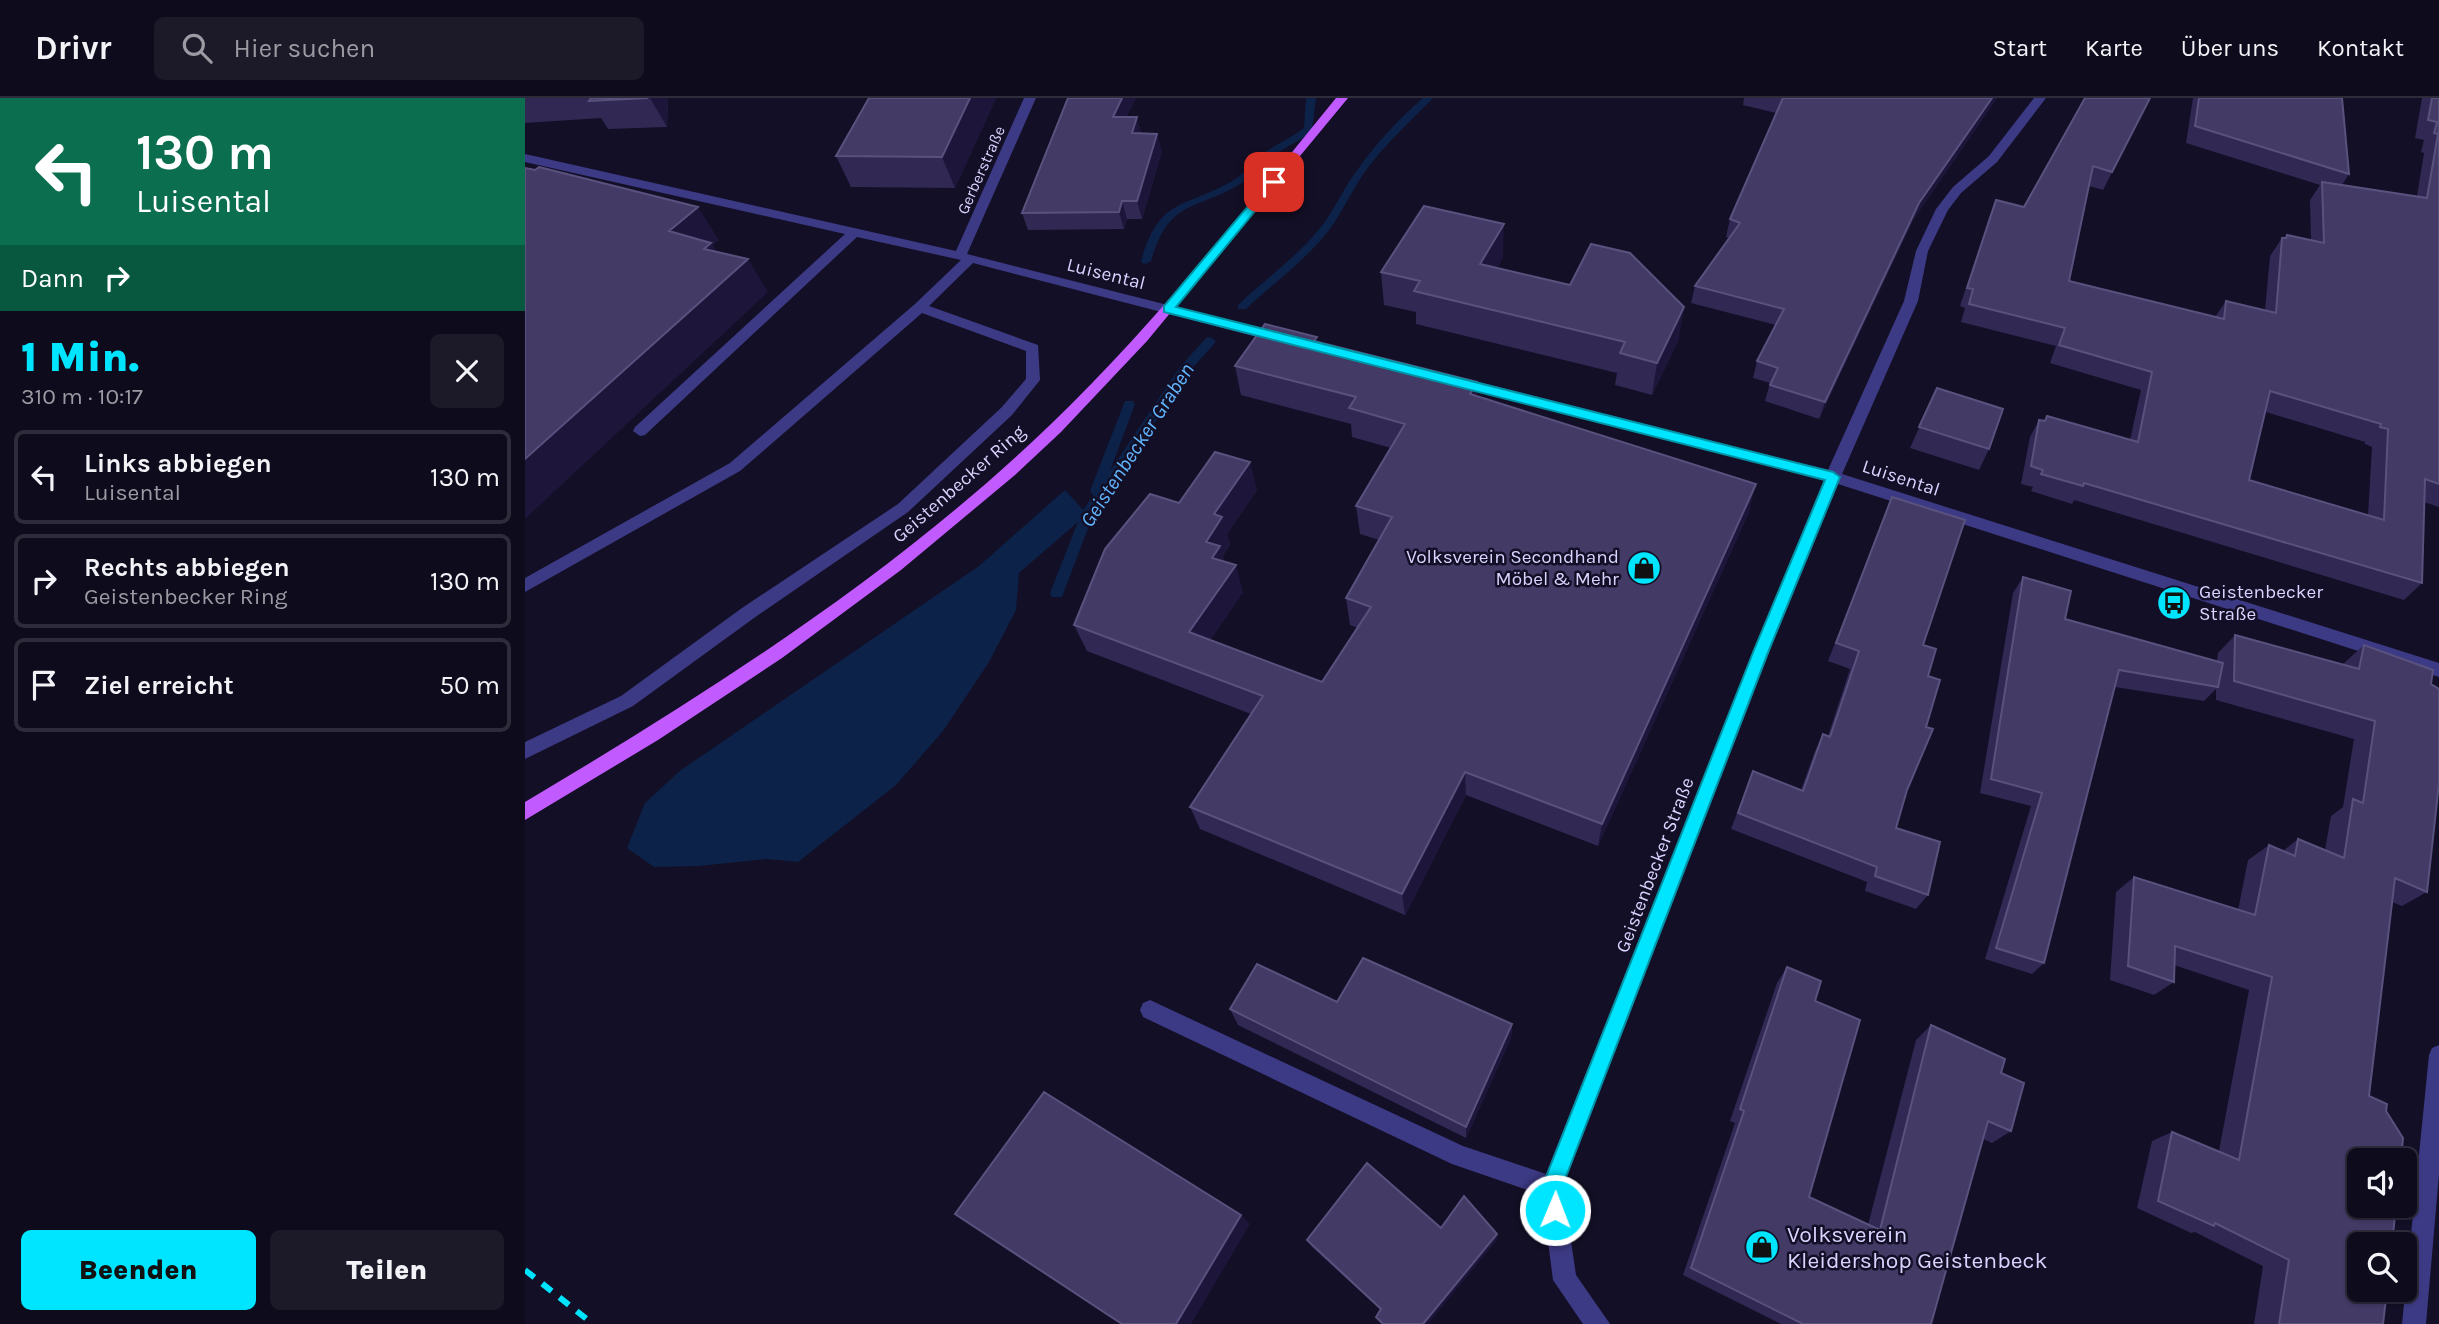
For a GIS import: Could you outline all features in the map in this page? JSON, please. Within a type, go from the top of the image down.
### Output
[{"type":"main road","name":"Geistenbecker Ring","points":[[525,812],[656,734],[826,617],[927,542],[1021,460],[1089,395],[1168,309],[1342,98]]},
{"type":"street","name":"Gerberstraße","points":[[965,257],[1030,98]]},
{"type":"street","name":"Geistenbecker Straße","points":[[1598,1324],[1565,1280],[1552,1187],[1757,663],[1833,477],[1911,300],[1922,251],[1942,209],[1957,190],[1993,159],[2040,98]]},
{"type":"street","name":"Luisental","points":[[525,158],[965,257],[1292,341]]},
{"type":"street","points":[[640,431],[855,232]]},
{"type":"street","points":[[525,586],[570,558],[735,467],[920,307],[965,257]]},
{"type":"street","points":[[525,751],[627,701],[748,613],[903,508],[1007,411],[1033,380],[1033,348],[920,307]]},
{"type":"street","name":"Luisental","points":[[1441,378],[1833,477],[2439,670]]},
{"type":"street","points":[[1150,1010],[1460,1156],[1552,1187]]},
{"type":"street","points":[[2414,1324],[2439,1055]]},
{"type":"water","points":[[1065,490],[1087,514],[1019,573],[1016,610],[989,662],[943,731],[896,785],[798,862],[767,859],[699,866],[654,867],[627,848],[645,803],[681,770],[979,566]]},
{"type":"building","points":[[591,98],[648,98],[589,101]]},
{"type":"building","points":[[869,98],[970,98],[942,157],[836,156]]},
{"type":"building","points":[[1068,98],[1122,98],[1113,117],[1137,117],[1132,133],[1157,134],[1137,201],[1122,201],[1119,212],[1022,213]]},
{"type":"building","points":[[1783,98],[1992,98],[1919,203],[1825,402],[1770,385],[1778,368],[1757,361],[1784,309],[1695,286],[1740,223],[1730,219]]},
{"type":"building","points":[[2085,98],[2150,98],[2112,172],[2093,166],[2069,281],[2224,319],[2226,301],[2276,313],[2282,238],[2287,235],[2324,243],[2322,182],[2427,198],[2438,134],[2434,133],[2437,122],[2428,120],[2432,98],[2439,98],[2439,484],[2425,479],[2422,583],[2084,483],[2083,486],[2041,474],[2043,470],[2031,466],[2039,420],[2045,421],[2047,416],[2138,442],[2152,372],[2059,345],[2065,328],[1969,304],[1973,289],[1967,288],[1996,200],[2024,207]],"holes":[[[2270,391],[2381,424],[2380,427],[2388,429],[2384,520],[2249,480]]]},
{"type":"building","points":[[2199,98],[2342,98],[2349,174],[2195,126]]},
{"type":"building","points":[[539,167],[698,207],[669,231],[711,243],[704,249],[748,259],[525,459],[525,168],[535,170]]},
{"type":"building","points":[[1424,206],[1504,224],[1480,264],[1570,285],[1591,244],[1630,253],[1684,307],[1657,363],[1620,353],[1625,342],[1414,291],[1420,281],[1381,272]]},
{"type":"building","points":[[1265,324],[1317,337],[1314,341],[1477,382],[1470,394],[1756,484],[1602,824],[1465,772],[1402,894],[1190,807],[1263,696],[1074,625],[1105,549],[1150,494],[1179,503],[1215,452],[1250,462],[1214,514],[1222,517],[1206,542],[1220,546],[1212,558],[1236,565],[1189,632],[1322,682],[1371,607],[1346,598],[1392,517],[1356,506],[1405,424],[1349,408],[1356,397],[1235,366]]},
{"type":"building","points":[[1937,388],[2003,409],[1989,449],[1919,427]]},
{"type":"building","points":[[1892,497],[1965,520],[1923,645],[1936,649],[1928,676],[1940,680],[1926,727],[1933,729],[1907,790],[1896,828],[1940,842],[1928,895],[1875,876],[1877,867],[1738,813],[1753,771],[1803,791],[1823,734],[1830,737],[1859,651],[1836,643]]},
{"type":"building","points":[[2023,577],[2071,591],[2065,619],[2223,663],[2218,687],[2119,670],[2044,963],[1996,948],[2042,793],[1991,779]]},
{"type":"building","points":[[2235,635],[2359,669],[2364,645],[2433,670],[2431,684],[2439,689],[2439,783],[2427,892],[2395,878],[2369,1096],[2387,1104],[2386,1111],[2403,1138],[2402,1148],[2347,1148],[2347,1218],[2395,1218],[2393,1232],[2347,1232],[2347,1302],[2386,1302],[2383,1324],[2279,1324],[2289,1260],[2215,1223],[2214,1226],[2158,1201],[2172,1132],[2239,1160],[2272,977],[2175,946],[2174,982],[2128,966],[2134,877],[2255,915],[2269,845],[2295,856],[2298,839],[2344,858],[2353,799],[2363,803],[2375,721],[2234,681]]},
{"type":"building","points":[[1363,958],[1512,1024],[1466,1127],[1230,1009],[1257,964],[1337,1002]]},
{"type":"building","points":[[1787,967],[1821,981],[1815,1001],[1860,1020],[1809,1197],[1880,1230],[1931,1025],[2005,1059],[2001,1073],[2024,1083],[2011,1131],[1988,1121],[1931,1324],[1803,1324],[1691,1268],[1744,1111],[1740,1109]]},
{"type":"building","points":[[1044,1092],[1241,1215],[1176,1324],[1122,1324],[955,1214]]},
{"type":"building","points":[[1367,1163],[1441,1228],[1464,1196],[1497,1234],[1423,1324],[1383,1324],[1376,1317],[1381,1309],[1307,1240]]},
{"type":"waterway","points":[[1146,261],[1152,240],[1169,215],[1239,181],[1263,158],[1309,129],[1311,98]]},
{"type":"waterway","name":"Geistenbecker Graben","points":[[1242,307],[1316,240],[1375,153],[1400,124],[1428,98]]},
{"type":"waterway","name":"Geistenbecker Graben","points":[[1057,593],[1087,514],[1184,370],[1210,341]]},
{"type":"waterway","points":[[1096,491],[1129,404]]},
{"type":"railway","points":[[525,1270],[593,1324]]},
{"type":"place","name":"Volksverein Secondhand Möbel & Mehr","points":[[1644,568]]},
{"type":"place","name":"Geistenbecker Straße","points":[[2174,603]]},
{"type":"place","name":"Volksverein Kleidershop Geistenbeck","points":[[1762,1247]]},
{"type":"route","points":[[1274,182],[1168,309],[1833,477],[1762,650],[1552,1187],[1555,1210]]}]
